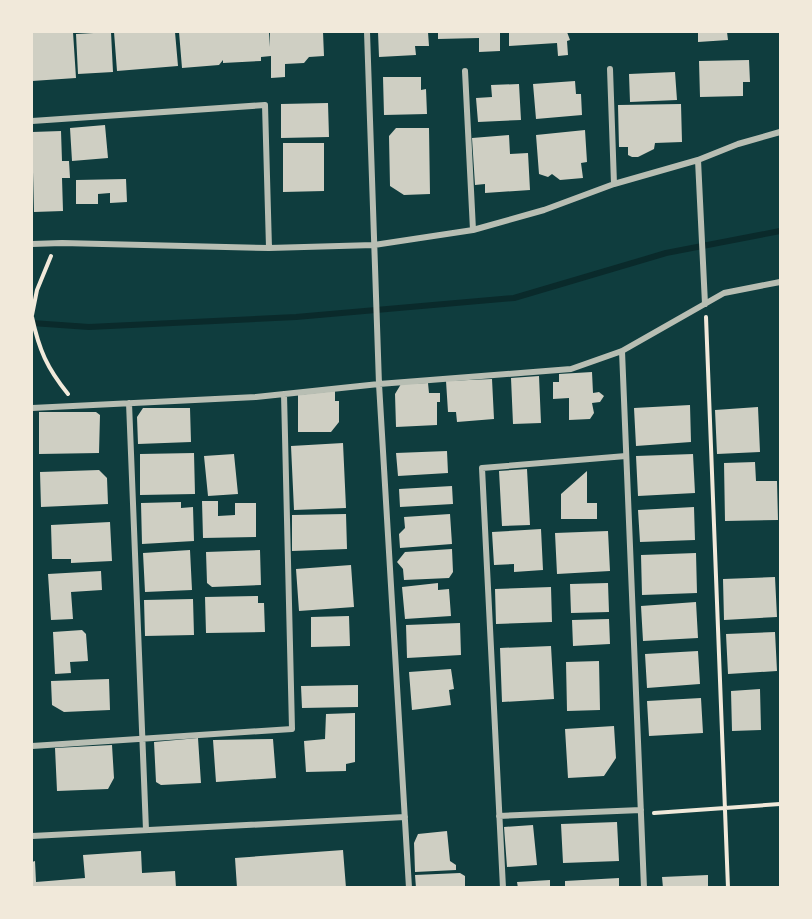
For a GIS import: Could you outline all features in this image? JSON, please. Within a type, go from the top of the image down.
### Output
[{"type":"street","points":[[367,32],[379,384],[409,888]]},
{"type":"street","points":[[610,69],[614,183]]},
{"type":"street","points":[[465,71],[473,230]]},
{"type":"street","points":[[32,121],[265,105],[269,248]]},
{"type":"street","points":[[32,244],[269,248],[374,245],[473,230],[544,210],[614,183],[698,160],[738,144],[780,132]]},
{"type":"street","points":[[698,160],[705,304]]},
{"type":"street","points":[[32,408],[284,394],[571,369],[622,351],[724,293],[780,282]]},
{"type":"street","points":[[622,351],[644,888]]},
{"type":"street","points":[[32,746],[292,729],[284,394]]},
{"type":"street","points":[[129,403],[146,830]]},
{"type":"street","points":[[503,888],[482,468],[626,456]]},
{"type":"street","points":[[499,816],[641,812]]},
{"type":"street","points":[[32,836],[405,817]]},
{"type":"path","points":[[63,243],[50,257],[38,290],[32,316],[39,348],[52,374],[79,406]]},
{"type":"path","points":[[705,304],[728,888]]},
{"type":"path","points":[[641,812],[780,804]]},
{"type":"building","points":[[32,32],[73,32],[76,78],[32,81]]},
{"type":"building","points":[[111,32],[113,72],[78,74],[76,34]]},
{"type":"building","points":[[114,32],[175,32],[178,66],[117,71]]},
{"type":"building","points":[[179,32],[269,32],[270,47],[270,32],[323,32],[324,56],[309,57],[304,63],[285,64],[285,77],[271,78],[271,56],[261,57],[261,61],[223,63],[223,60],[219,65],[182,68]]},
{"type":"building","points":[[378,32],[428,32],[429,46],[415,46],[416,55],[379,57]]},
{"type":"building","points":[[438,32],[500,32],[500,51],[479,52],[479,38],[438,39]]},
{"type":"building","points":[[509,32],[567,32],[570,40],[567,41],[568,55],[558,56],[557,43],[509,46]]},
{"type":"building","points":[[698,32],[727,32],[728,40],[698,42]]},
{"type":"building","points":[[749,60],[750,82],[743,82],[743,96],[700,97],[699,61]]},
{"type":"building","points":[[675,72],[677,100],[630,102],[629,74]]},
{"type":"building","points":[[383,77],[421,77],[421,90],[426,89],[427,114],[384,115]]},
{"type":"building","points":[[575,81],[576,94],[581,94],[582,115],[536,119],[533,84]]},
{"type":"building","points":[[519,84],[521,120],[478,122],[476,98],[492,97],[491,85]]},
{"type":"building","points":[[328,103],[329,137],[281,138],[281,104]]},
{"type":"building","points":[[681,104],[682,142],[655,143],[654,149],[638,157],[628,155],[628,147],[619,147],[618,105]]},
{"type":"building","points":[[105,125],[108,158],[72,161],[70,128]]},
{"type":"building","points":[[396,128],[429,128],[430,194],[404,195],[390,186],[389,136]]},
{"type":"building","points":[[585,130],[587,162],[581,163],[583,178],[560,180],[552,174],[548,177],[539,174],[536,135]]},
{"type":"building","points":[[61,131],[62,161],[69,161],[70,178],[62,178],[63,211],[34,212],[32,132]]},
{"type":"building","points":[[509,135],[510,154],[528,153],[530,190],[485,193],[485,184],[475,185],[472,138]]},
{"type":"building","points":[[283,143],[324,143],[324,191],[283,192]]},
{"type":"building","points":[[126,179],[127,202],[110,203],[110,193],[98,194],[98,204],[76,204],[76,180]]},
{"type":"building","points":[[592,372],[593,393],[599,392],[604,396],[600,402],[592,403],[594,413],[590,419],[569,420],[569,398],[553,399],[553,382],[559,382],[559,374]]},
{"type":"building","points":[[539,376],[541,423],[513,424],[511,378]]},
{"type":"building","points":[[492,379],[494,419],[457,422],[456,412],[448,412],[446,381]]},
{"type":"building","points":[[428,383],[429,393],[440,393],[440,402],[437,402],[437,425],[396,427],[395,394],[401,384]]},
{"type":"building","points":[[335,391],[335,401],[339,401],[339,422],[331,432],[298,432],[298,395]]},
{"type":"building","points":[[690,405],[691,442],[636,446],[634,408]]},
{"type":"building","points":[[758,407],[760,452],[717,454],[715,410]]},
{"type":"building","points":[[143,408],[190,408],[191,442],[138,444],[137,417]]},
{"type":"building","points":[[39,412],[96,412],[100,415],[99,453],[39,454]]},
{"type":"building","points":[[343,443],[346,508],[294,510],[291,446]]},
{"type":"building","points":[[447,451],[448,473],[398,476],[396,453]]},
{"type":"building","points":[[194,453],[195,494],[140,495],[140,454]]},
{"type":"building","points":[[234,454],[238,494],[208,496],[204,456]]},
{"type":"building","points":[[693,454],[695,493],[638,496],[636,456]]},
{"type":"building","points":[[755,462],[756,481],[777,481],[778,520],[725,521],[724,463]]},
{"type":"building","points":[[527,469],[530,525],[502,526],[499,471]]},
{"type":"building","points":[[99,470],[107,478],[108,504],[41,507],[40,472]]},
{"type":"building","points":[[587,471],[587,503],[597,503],[597,519],[561,519],[561,494]]},
{"type":"building","points":[[452,486],[453,504],[400,507],[399,489]]},
{"type":"building","points":[[202,501],[218,501],[218,516],[235,515],[235,503],[256,503],[256,537],[203,538]]},
{"type":"building","points":[[181,502],[181,508],[193,507],[194,541],[142,544],[141,503]]},
{"type":"building","points":[[694,507],[695,540],[640,542],[638,510]]},
{"type":"building","points":[[346,514],[347,549],[292,551],[292,515]]},
{"type":"building","points":[[450,514],[452,544],[400,548],[399,534],[405,528],[404,517]]},
{"type":"building","points":[[110,522],[112,561],[71,563],[71,559],[52,559],[51,525]]},
{"type":"building","points":[[541,529],[543,570],[514,572],[514,564],[494,565],[492,532]]},
{"type":"building","points":[[608,531],[610,571],[557,574],[555,533]]},
{"type":"building","points":[[452,549],[453,572],[449,578],[404,580],[403,569],[397,562],[405,552]]},
{"type":"building","points":[[190,550],[192,590],[145,592],[143,553]]},
{"type":"building","points":[[260,550],[261,585],[212,587],[207,583],[206,552]]},
{"type":"building","points":[[696,553],[697,593],[642,595],[641,555]]},
{"type":"building","points":[[351,565],[354,607],[299,611],[296,569]]},
{"type":"building","points":[[101,571],[102,590],[71,592],[73,619],[51,620],[48,574]]},
{"type":"building","points":[[775,577],[777,617],[724,620],[723,579]]},
{"type":"building","points":[[438,583],[438,590],[449,589],[451,616],[405,619],[402,587]]},
{"type":"building","points":[[608,583],[609,612],[571,613],[570,584]]},
{"type":"building","points":[[551,587],[552,622],[496,624],[495,589]]},
{"type":"building","points":[[258,596],[258,603],[264,603],[265,632],[206,633],[205,597]]},
{"type":"building","points":[[193,599],[194,635],[145,636],[144,600]]},
{"type":"building","points":[[696,602],[698,638],[643,641],[641,606]]},
{"type":"building","points":[[349,616],[350,646],[311,647],[311,617]]},
{"type":"building","points":[[609,619],[610,644],[573,646],[572,620]]},
{"type":"building","points":[[460,623],[461,655],[407,658],[406,625]]},
{"type":"building","points":[[82,630],[86,634],[88,661],[70,662],[71,673],[55,674],[53,632]]},
{"type":"building","points":[[775,632],[777,671],[728,674],[726,634]]},
{"type":"building","points":[[551,646],[554,699],[502,702],[500,648]]},
{"type":"building","points":[[698,651],[700,684],[647,688],[645,654]]},
{"type":"building","points":[[599,661],[600,710],[567,711],[566,662]]},
{"type":"building","points":[[451,669],[454,689],[449,690],[451,705],[412,710],[409,672]]},
{"type":"building","points":[[109,679],[110,710],[64,712],[52,705],[51,681]]},
{"type":"building","points":[[358,685],[358,707],[302,708],[301,686]]},
{"type":"building","points":[[760,689],[761,730],[732,731],[731,691]]},
{"type":"building","points":[[701,698],[703,733],[649,736],[647,701]]},
{"type":"building","points":[[355,713],[355,762],[346,764],[346,771],[306,772],[304,741],[325,739],[326,714]]},
{"type":"building","points":[[614,726],[616,758],[604,776],[568,778],[565,729]]},
{"type":"building","points":[[198,738],[201,783],[161,785],[156,782],[154,742]]},
{"type":"building","points":[[273,739],[276,778],[216,782],[213,740]]},
{"type":"building","points":[[112,745],[114,778],[108,789],[57,791],[55,748]]},
{"type":"building","points":[[617,822],[619,861],[563,863],[561,824]]},
{"type":"building","points":[[533,825],[537,865],[507,867],[504,827]]},
{"type":"building","points":[[447,831],[450,861],[456,865],[456,870],[415,872],[414,843],[418,834]]},
{"type":"building","points":[[343,850],[346,888],[237,888],[235,858]]},
{"type":"building","points":[[141,851],[142,873],[175,871],[176,888],[32,888],[32,862],[35,861],[36,882],[85,878],[83,855]]},
{"type":"building","points":[[460,873],[465,876],[465,888],[416,888],[415,875]]},
{"type":"building","points":[[708,875],[708,888],[663,888],[662,877]]},
{"type":"building","points":[[619,878],[619,888],[565,888],[565,881]]},
{"type":"building","points":[[550,880],[550,888],[518,888],[517,882]]},
{"type":"waterway","points":[[32,323],[89,327],[296,317],[514,298],[666,253],[780,231]]}]
